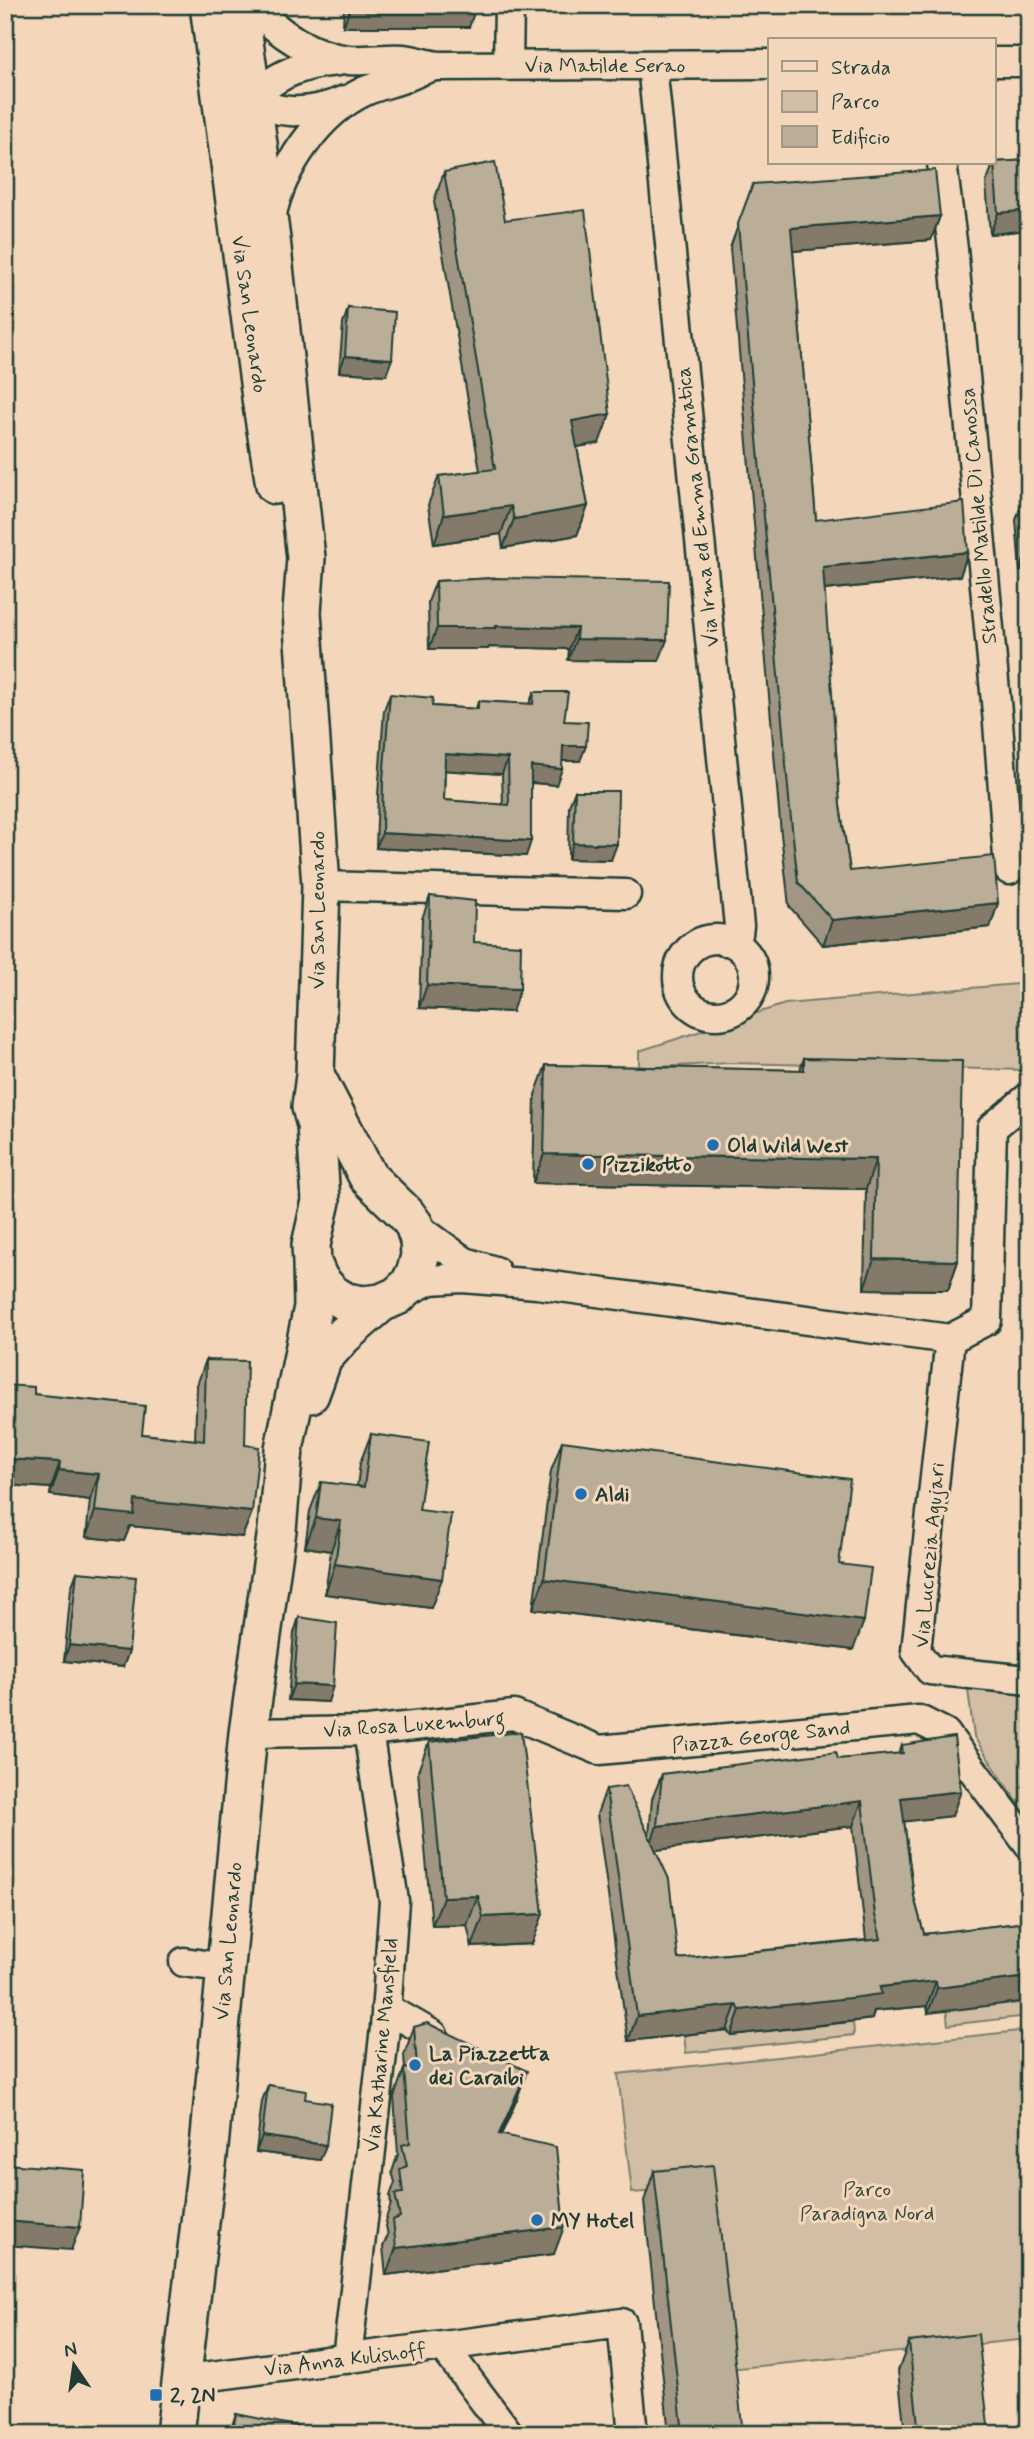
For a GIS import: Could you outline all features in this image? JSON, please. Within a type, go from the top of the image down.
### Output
[{"type":"main road","name":"Via San Leonardo","points":[[209,5],[262,405],[288,567],[302,620]]},
{"type":"main road","name":"Via San Leonardo","points":[[239,5],[271,239],[306,558],[302,620],[321,886],[315,1075],[311,1107],[316,1125],[321,1201],[316,1227]]},
{"type":"main road","points":[[315,1075],[368,1177],[405,1216],[419,1240],[420,1256],[409,1285],[389,1299],[363,1305],[346,1302],[331,1293],[319,1279],[312,1263],[311,1245],[316,1227],[327,1212],[343,1201],[361,1197],[379,1198],[405,1216]]},
{"type":"main road","name":"Via San Leonardo","points":[[175,2434],[209,2147],[247,1733],[277,1530],[284,1449],[313,1307],[312,1263]]},
{"type":"main road","name":"Via San Leonardo","points":[[284,1449],[306,1406],[323,1358],[343,1336],[389,1299]]},
{"type":"street","points":[[223,5],[233,79],[252,100],[242,111],[240,120],[251,212],[245,279]]},
{"type":"street","name":"Via Matilde Serao","points":[[253,5],[270,23],[296,42],[333,57],[358,60]]},
{"type":"street","points":[[508,66],[509,5]]},
{"type":"street","name":"Via Matilde Serao","points":[[440,66],[404,59],[323,62],[294,69],[270,82],[252,100],[271,109],[291,112],[328,106],[424,69],[440,66],[768,64]]},
{"type":"street","points":[[996,62],[1029,62]]},
{"type":"street","name":"Via Irma ed Emma Gramatica","points":[[652,65],[739,926],[732,939],[724,941]]},
{"type":"street","name":"Via Matilde Serao","points":[[271,239],[273,208],[297,157],[323,123],[343,105],[365,91]]},
{"type":"street","name":"Stradello Matilde Di Canossa","points":[[942,164],[953,249],[996,697],[1009,870]]},
{"type":"street","points":[[321,886],[626,894]]},
{"type":"street","points":[[389,1299],[430,1280],[462,1278],[537,1284],[950,1339],[987,1321],[992,1128],[1029,1097]]},
{"type":"street","points":[[405,1216],[465,1262],[537,1284]]},
{"type":"street","name":"Via Lucrezia Agujari","points":[[950,1339],[916,1651],[930,1670],[1029,1680]]},
{"type":"street","name":"Via Rosa Luxemburg","points":[[247,1733],[368,1731],[514,1715],[575,1741]]},
{"type":"street","name":"Piazza George Sand","points":[[575,1741],[599,1750],[919,1720],[945,1733],[1029,1846]]},
{"type":"street","name":"Via Katharine Mansfield","points":[[346,2359],[394,1901],[368,1731]]},
{"type":"street","points":[[184,1962],[226,1968]]},
{"type":"street","points":[[380,2021],[433,2035]]},
{"type":"street","points":[[443,2346],[622,2323],[633,2434]]},
{"type":"street","name":"Via Anna Kulishoff","points":[[180,2380],[443,2346],[509,2434]]},
{"type":"green space","points":[[1029,983],[1029,1070],[730,1063],[639,1068],[639,1051],[785,1004]]},
{"type":"green space","points":[[969,1679],[1029,1688],[1029,1819],[974,1737]]},
{"type":"green space","points":[[1010,2001],[1011,2004],[1029,2001],[1029,2016],[948,2025],[946,2007],[961,2009]]},
{"type":"green space","points":[[853,2021],[854,2035],[686,2053],[684,2035],[727,2030],[731,2035]]},
{"type":"green space","name":"Parco Paradigna Nord","points":[[1029,2030],[1029,2339],[729,2369],[711,2187],[632,2193],[618,2074]]},
{"type":"building","points":[[476,5],[476,7],[351,6]]},
{"type":"building","points":[[1029,160],[1029,210],[998,213],[996,162]]},
{"type":"building","points":[[495,162],[505,220],[585,210],[610,414],[572,421],[588,506],[514,519],[511,506],[444,515],[439,476],[495,469],[444,172]]},
{"type":"building","points":[[935,170],[940,216],[791,228],[816,520],[964,502],[968,552],[823,567],[840,806],[850,871],[994,856],[998,903],[832,920],[798,882],[738,224],[753,184]]},
{"type":"building","points":[[348,308],[395,312],[392,359],[345,356]]},
{"type":"building","points":[[1023,500],[1029,500],[1029,551],[1027,551]]},
{"type":"building","points":[[495,578],[669,581],[667,640],[576,639],[577,628],[437,628],[436,581]]},
{"type":"building","points":[[534,692],[568,692],[564,721],[588,722],[586,746],[563,746],[562,769],[531,766],[531,841],[382,833],[390,694],[433,698],[432,706],[478,709],[478,701],[533,704]],"holes":[[[445,754],[508,758],[509,805],[444,800]]]},
{"type":"building","points":[[575,791],[618,791],[617,844],[573,843]]},
{"type":"building","points":[[430,896],[475,901],[474,942],[521,945],[520,989],[427,985]]},
{"type":"building","points":[[804,1058],[962,1061],[958,1261],[874,1259],[876,1159],[544,1154],[546,1065],[804,1070]]},
{"type":"building","points":[[206,1360],[247,1361],[245,1445],[259,1447],[252,1512],[135,1500],[134,1515],[95,1511],[99,1474],[59,1470],[60,1462],[5,1459],[5,1385],[34,1387],[34,1394],[145,1406],[142,1434],[204,1441]]},
{"type":"building","points":[[371,1434],[429,1442],[419,1510],[451,1514],[442,1579],[335,1564],[341,1521],[316,1518],[321,1482],[364,1487]]},
{"type":"building","points":[[562,1441],[850,1479],[839,1564],[871,1568],[864,1621],[544,1579]]},
{"type":"building","points":[[77,1572],[136,1577],[129,1651],[69,1645]]},
{"type":"building","points":[[299,1617],[337,1623],[333,1686],[294,1684]]},
{"type":"building","points":[[521,1732],[543,1914],[483,1917],[478,1896],[443,1897],[429,1742]]},
{"type":"building","points":[[954,1737],[961,1791],[901,1798],[914,1897],[924,1934],[1029,1922],[1029,1977],[937,1988],[936,1981],[880,1987],[881,1994],[859,1997],[740,2010],[736,2005],[637,2016],[606,1789],[626,1786],[669,1879],[678,1959],[881,1939],[875,1915],[862,1801],[657,1826],[662,1774],[836,1752],[838,1759],[903,1753],[902,1745]]},
{"type":"building","points":[[427,2023],[527,2071],[499,2134],[556,2147],[564,2227],[396,2248],[393,2220],[400,2217],[395,2194],[403,2193],[400,2169],[407,2166],[402,2145],[410,2143],[404,2069],[417,2066],[414,2027]]},
{"type":"building","points":[[268,2085],[306,2091],[305,2099],[331,2103],[326,2145],[262,2136]]},
{"type":"building","points":[[5,2164],[84,2170],[80,2227],[5,2221]]},
{"type":"building","points":[[713,2165],[743,2434],[683,2434],[654,2171]]},
{"type":"building","points":[[978,2334],[989,2434],[919,2434],[909,2342]]},
{"type":"building","points":[[236,2414],[327,2432],[327,2434],[232,2434]]},
{"type":"place","name":"Old Wild West","points":[[713,1145]]},
{"type":"place","name":"Pizzikotto","points":[[588,1164]]},
{"type":"place","name":"Aldi","points":[[581,1494]]},
{"type":"place","name":"La Piazzetta dei Caraibi","points":[[415,2065]]},
{"type":"place","name":"MY Hotel","points":[[537,2220]]},
{"type":"place","name":"2, 2N","points":[[156,2395]]}]
